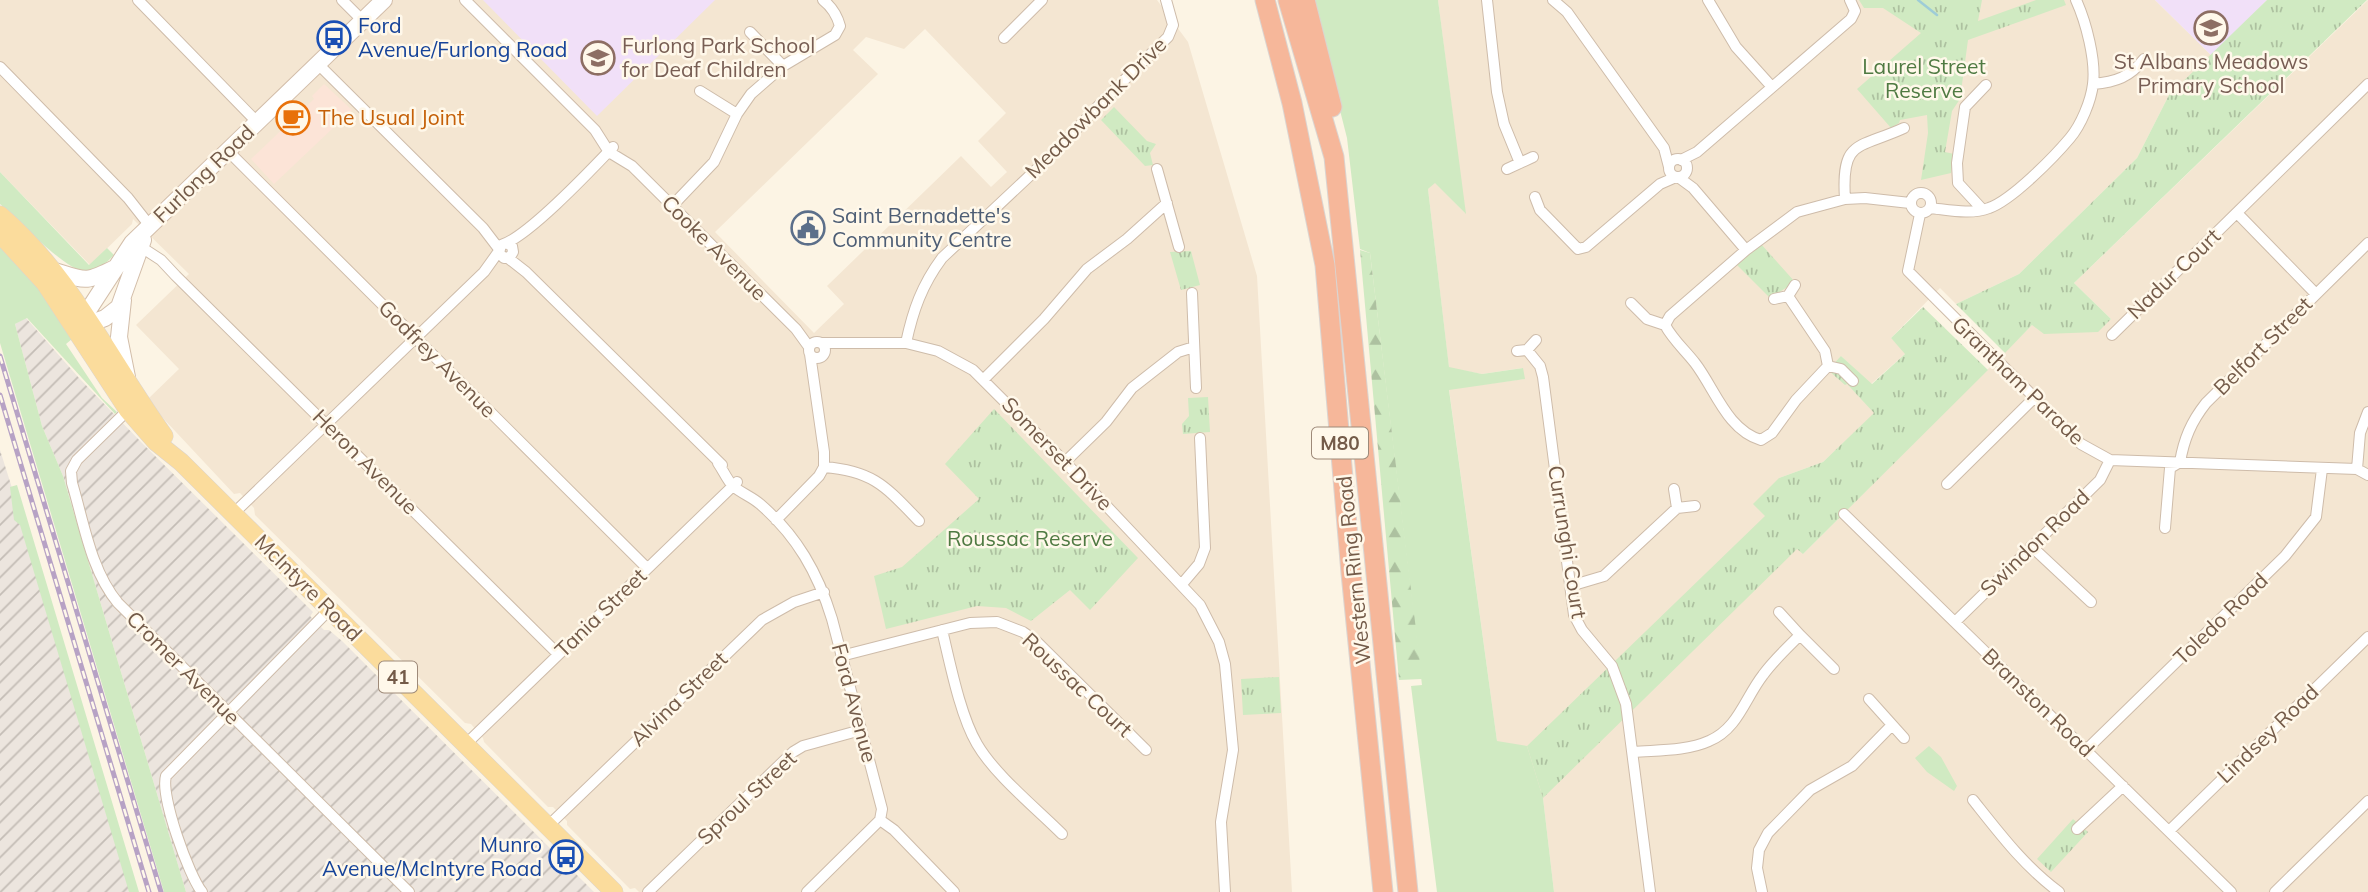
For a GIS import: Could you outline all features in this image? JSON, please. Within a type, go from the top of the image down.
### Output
[{"type":"highway","name":"Western Ring Road","points":[[1288,0],[1335,157],[1409,892]]},
{"type":"highway","points":[[1305,0],[1334,117],[1335,157]]},
{"type":"highway","name":"Western Ring Road","points":[[1265,3],[1292,103],[1325,265],[1349,560],[1382,888]]},
{"type":"main road","name":"McIntyre Road","points":[[0,215],[55,271],[128,410],[156,442],[181,462],[466,744],[606,889]]},
{"type":"main road","name":"McIntyre Road","points":[[0,234],[84,323],[181,462]]},
{"type":"street","points":[[138,0],[257,122]]},
{"type":"street","points":[[342,0],[363,21]]},
{"type":"street","name":"Furlong Road","points":[[84,323],[132,243],[145,237],[257,122],[384,0]]},
{"type":"street","name":"Cooke Avenue","points":[[465,0],[595,130],[604,134],[611,150],[625,157],[817,349]]},
{"type":"street","points":[[672,206],[714,162],[737,114],[751,94],[783,66],[838,30],[840,26],[834,11],[823,0]]},
{"type":"street","points":[[1004,38],[1042,0]]},
{"type":"street","name":"Meadowbank Drive","points":[[906,343],[918,297],[942,258],[1056,151],[1168,37],[1172,25],[1166,0]]},
{"type":"street","points":[[1487,0],[1497,92],[1504,124],[1520,163]]},
{"type":"street","points":[[1553,0],[1567,12],[1678,169],[1746,250]]},
{"type":"street","points":[[1708,0],[1736,47],[1772,87]]},
{"type":"street","points":[[1535,194],[1540,210],[1578,249],[1586,247],[1851,19],[1855,11],[1850,0]]},
{"type":"street","points":[[1930,208],[1960,212],[1988,208],[2011,195],[2071,137],[2083,117],[2093,84],[2090,45],[2076,0]]},
{"type":"street","points":[[750,32],[783,66]]},
{"type":"street","points":[[2093,84],[2122,79],[2134,71],[2144,58]]},
{"type":"street","name":"Ford Avenue","points":[[317,64],[718,463],[728,469],[735,484],[749,489],[802,549],[824,592],[882,809],[880,820]]},
{"type":"street","name":"Heron Avenue","points":[[0,67],[128,198],[145,237],[171,271],[558,654]]},
{"type":"street","name":"Nadur Court","points":[[2112,335],[2368,84]]},
{"type":"street","points":[[1982,209],[1958,183],[1957,163],[1965,107],[1986,85]]},
{"type":"street","points":[[700,91],[737,114]]},
{"type":"street","points":[[1845,198],[1844,170],[1847,158],[1868,142],[1904,128]]},
{"type":"street","points":[[233,514],[611,150]]},
{"type":"street","name":"Godfrey Avenue","points":[[228,151],[647,568]]},
{"type":"street","points":[[1507,169],[1532,157]]},
{"type":"street","points":[[1157,169],[1179,247]]},
{"type":"street","points":[[1923,193],[1931,199],[1930,208],[1920,214],[1913,210],[1910,203],[1916,194],[1923,193]]},
{"type":"street","points":[[1665,325],[1670,316],[1746,250],[1797,212],[1845,198],[1910,203]]},
{"type":"street","points":[[984,379],[1044,319],[1087,269],[1127,239],[1167,203]]},
{"type":"street","points":[[2237,213],[2315,293]]},
{"type":"street","name":"Grantham Parade","points":[[1920,214],[1908,271],[2033,399],[2081,444],[2110,460],[2357,470],[2368,475]]},
{"type":"street","name":"Furlong Road","points":[[128,384],[119,337],[123,300],[145,237]]},
{"type":"street","name":"Belfort Street","points":[[2165,528],[2170,468],[2180,462],[2187,432],[2206,403],[2368,243]]},
{"type":"street","points":[[55,271],[90,280],[119,266]]},
{"type":"street","points":[[1774,299],[1788,296],[1795,285]]},
{"type":"street","points":[[1192,293],[1196,388]]},
{"type":"street","points":[[1788,296],[1825,351],[1828,366]]},
{"type":"street","points":[[84,323],[110,315],[123,300]]},
{"type":"street","points":[[1632,303],[1650,321],[1665,325],[1672,338],[1703,374],[1716,399],[1751,437],[1761,440],[1772,433],[1796,400],[1828,366]]},
{"type":"street","name":"Currunghi Court","points":[[1535,340],[1522,350],[1541,366],[1544,377],[1574,615],[1582,631],[1612,666],[1622,687],[1629,714],[1650,892]]},
{"type":"street","name":"Somerset Drive","points":[[817,349],[847,343],[906,343],[950,356],[984,379],[1200,605],[1211,623],[1225,664],[1233,750],[1220,822],[1225,892]]},
{"type":"street","points":[[1065,462],[1106,422],[1132,388],[1178,352],[1194,348]]},
{"type":"street","points":[[776,520],[812,485],[824,467],[815,377],[817,349]]},
{"type":"street","points":[[1828,366],[1841,369],[1853,381]]},
{"type":"street","points":[[1947,484],[2033,399]]},
{"type":"street","name":"Cromer Avenue","points":[[128,410],[82,454],[71,471],[72,484],[98,571],[107,589],[409,892]]},
{"type":"street","points":[[2357,470],[2360,433],[2368,412]]},
{"type":"street","points":[[1182,584],[1199,564],[1206,540],[1200,438]]},
{"type":"street","name":"Swindon Road","points":[[1955,622],[2100,480],[2110,460]]},
{"type":"street","points":[[824,467],[858,472],[871,478],[890,492],[919,521]]},
{"type":"street","name":"Toledo Road","points":[[2086,750],[2305,534],[2316,517],[2322,470]]},
{"type":"street","name":"Tania Street","points":[[466,744],[735,484]]},
{"type":"street","points":[[1674,489],[1676,508]]},
{"type":"street","points":[[1571,588],[1604,576],[1676,508],[1695,506]]},
{"type":"street","name":"Branston Road","points":[[1844,513],[2231,892]]},
{"type":"street","points":[[2031,546],[2091,602]]},
{"type":"street","name":"Alvina Street","points":[[548,827],[762,621],[794,602],[824,592]]},
{"type":"street","points":[[202,892],[189,870],[174,825],[165,791],[166,776],[330,609]]},
{"type":"street","points":[[1779,612],[1834,669]]},
{"type":"street","name":"Roussac Court","points":[[841,656],[984,620],[1012,626],[1036,641],[1146,750]]},
{"type":"street","points":[[942,630],[967,720],[977,743],[992,764],[1062,834]]},
{"type":"street","points":[[1634,752],[1709,741],[1731,725],[1762,676],[1800,635]]},
{"type":"street","name":"Lindsey Road","points":[[2169,831],[2368,637]]},
{"type":"street","points":[[1869,699],[1904,738]]},
{"type":"street","points":[[1762,892],[1758,868],[1759,850],[1768,833],[1810,790],[1852,766],[1892,726]]},
{"type":"street","name":"Sproul Street","points":[[648,892],[793,752],[803,746],[861,730]]},
{"type":"street","points":[[2077,829],[2123,786]]},
{"type":"street","points":[[1973,800],[2012,850],[2036,875],[2059,892]]},
{"type":"street","points":[[2275,892],[2368,801]]},
{"type":"street","points":[[807,892],[880,820],[954,892]]},
{"type":"shaded area","points":[[0,0],[1157,0],[1188,42],[1257,276],[1292,892],[639,892],[635,888],[630,889],[567,825],[567,821],[553,807],[548,807],[484,742],[471,724],[465,723],[255,515],[254,508],[240,493],[234,494],[161,416],[149,398],[179,369],[136,325],[189,274],[133,219],[132,224],[90,265],[0,172]],"holes":[[[925,29],[1006,113],[978,141],[1007,172],[991,187],[961,156],[827,286],[844,304],[814,333],[715,232],[878,74],[853,50],[866,37],[904,49]]]},
{"type":"shaded area","name":"Furlong Park School for Deaf Children","points":[[483,0],[715,0],[597,116]]},
{"type":"shaded area","points":[[1438,0],[2155,0],[2212,56],[2169,95],[2137,158],[2019,274],[1956,304],[1940,288],[1891,338],[1906,353],[1871,384],[1841,356],[1845,385],[1846,383],[1875,413],[1823,462],[1779,478],[1803,554],[2032,325],[2097,332],[2111,319],[2074,283],[2368,0],[2368,892],[1554,892],[1543,798],[1497,741],[1449,389],[1524,379],[1522,368],[1482,374],[1449,368],[1428,189],[1435,182],[1465,213]]},
{"type":"shaded area","name":"St Albans Meadows Primary School","points":[[2155,0],[2267,0],[2212,56]]},
{"type":"shaded area","points":[[324,84],[352,110],[274,184],[251,159],[314,99],[312,96]]},
{"type":"shaded area","points":[[26,318],[143,444],[313,612],[310,616],[324,630],[329,630],[342,641],[594,892],[186,892],[63,476],[42,426],[15,324]]},
{"type":"shaded area","points":[[0,450],[25,529],[134,892],[0,892]]},
{"type":"green space","points":[[1312,0],[1438,0],[1466,214],[1435,183],[1428,189],[1449,367],[1482,374],[1523,368],[1525,379],[1449,390],[1497,741],[1527,746],[1543,798],[1554,892],[1437,892],[1411,686],[1422,685],[1370,253],[1360,249],[1347,138]]},
{"type":"green space","name":"Laurel Street Reserve","points":[[1859,0],[1982,0],[1978,21],[2036,0],[2064,0],[2066,5],[1968,40],[1960,99],[1952,111],[1945,152],[1954,154],[1951,173],[1921,180],[1928,133],[1927,115],[1900,120],[1891,128],[1857,89],[1921,33],[1883,8],[1864,8]]},
{"type":"green space","points":[[2267,0],[2367,0],[2074,283],[2111,319],[2098,332],[2044,334],[2032,325],[2005,353],[1956,304],[2019,274],[2137,158],[2169,95]]},
{"type":"green space","points":[[1114,107],[1147,141],[1156,144],[1150,153],[1153,165],[1145,166],[1101,120]]},
{"type":"green space","points":[[0,172],[89,265],[107,248],[114,255],[102,266],[90,271],[67,263],[42,244],[0,204]]},
{"type":"green space","points":[[0,241],[24,265],[72,339],[66,344],[102,398],[117,412],[115,414],[27,318],[15,324],[42,426],[63,476],[186,892],[164,892],[0,343]]},
{"type":"green space","points":[[1761,244],[1795,282],[1770,298],[1737,265]]},
{"type":"green space","points":[[1360,250],[1370,253],[1422,679],[1399,680]]},
{"type":"green space","points":[[1191,251],[1200,285],[1181,290],[1170,252]]},
{"type":"green space","points":[[1923,307],[1988,370],[1803,554],[1797,549],[1543,798],[1527,746],[1765,516],[1753,504],[1779,478],[1823,462],[1874,413],[1847,384],[1828,370],[1841,356],[1872,384],[1905,354],[1891,338]]},
{"type":"green space","points":[[1208,397],[1210,432],[1183,434],[1182,424],[1189,416],[1188,398]]},
{"type":"green space","name":"Roussac Reserve","points":[[994,409],[1138,558],[1090,610],[1070,590],[1031,621],[1006,608],[977,606],[886,629],[874,576],[902,567],[979,499],[945,464]]},
{"type":"green space","points":[[17,485],[139,892],[129,892],[20,525],[14,520],[10,487]]},
{"type":"green space","points":[[1279,677],[1281,713],[1243,715],[1241,679]]},
{"type":"green space","points":[[1929,746],[1941,757],[1957,786],[1954,791],[1927,772],[1915,758]]},
{"type":"green space","points":[[2073,819],[2088,832],[2051,872],[2037,859]]},
{"type":"waterway","points":[[1918,0],[1937,15]]},
{"type":"railway","points":[[0,356],[161,892]]},
{"type":"railway","points":[[0,395],[149,892]]},
{"type":"place","name":"St Albans Meadows Primary School","points":[[2211,28]]},
{"type":"place","name":"Ford Avenue/Furlong Road","points":[[334,38]]},
{"type":"place","name":"Furlong Park School for Deaf Children","points":[[598,58]]},
{"type":"place","name":"The Usual Joint","points":[[293,118]]},
{"type":"place","name":"Saint Bernadette's Community Centre","points":[[808,228]]},
{"type":"place","name":"Munro Avenue/McIntyre Road","points":[[566,857]]}]
